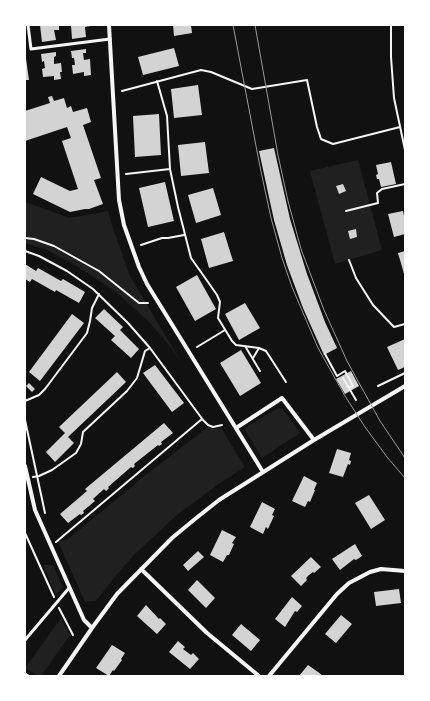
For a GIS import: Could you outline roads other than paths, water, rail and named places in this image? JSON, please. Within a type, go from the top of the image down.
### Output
[{"type":"street","points":[[109,25],[119,200],[124,225],[139,268],[147,284],[263,472]]},
{"type":"street","points":[[59,676],[117,594],[172,538],[219,500],[314,440],[405,386]]},
{"type":"street","points":[[236,428],[282,398],[314,440]]},
{"type":"street","points":[[25,466],[35,510],[68,588],[84,620],[92,628]]},
{"type":"street","points":[[141,569],[206,633],[259,676]]},
{"type":"street","points":[[269,676],[336,594],[349,583],[370,572],[381,569],[405,571]]},
{"type":"lane","points":[[28,25],[31,49],[110,39]]},
{"type":"lane","points":[[25,640],[68,588]]},
{"type":"tram line","points":[[233,25],[271,218],[292,287],[318,348],[345,396],[365,427],[387,457],[405,478]]},
{"type":"tram line","points":[[255,25],[278,155],[288,201],[301,249],[324,310],[347,361],[380,421],[405,458]]}]
